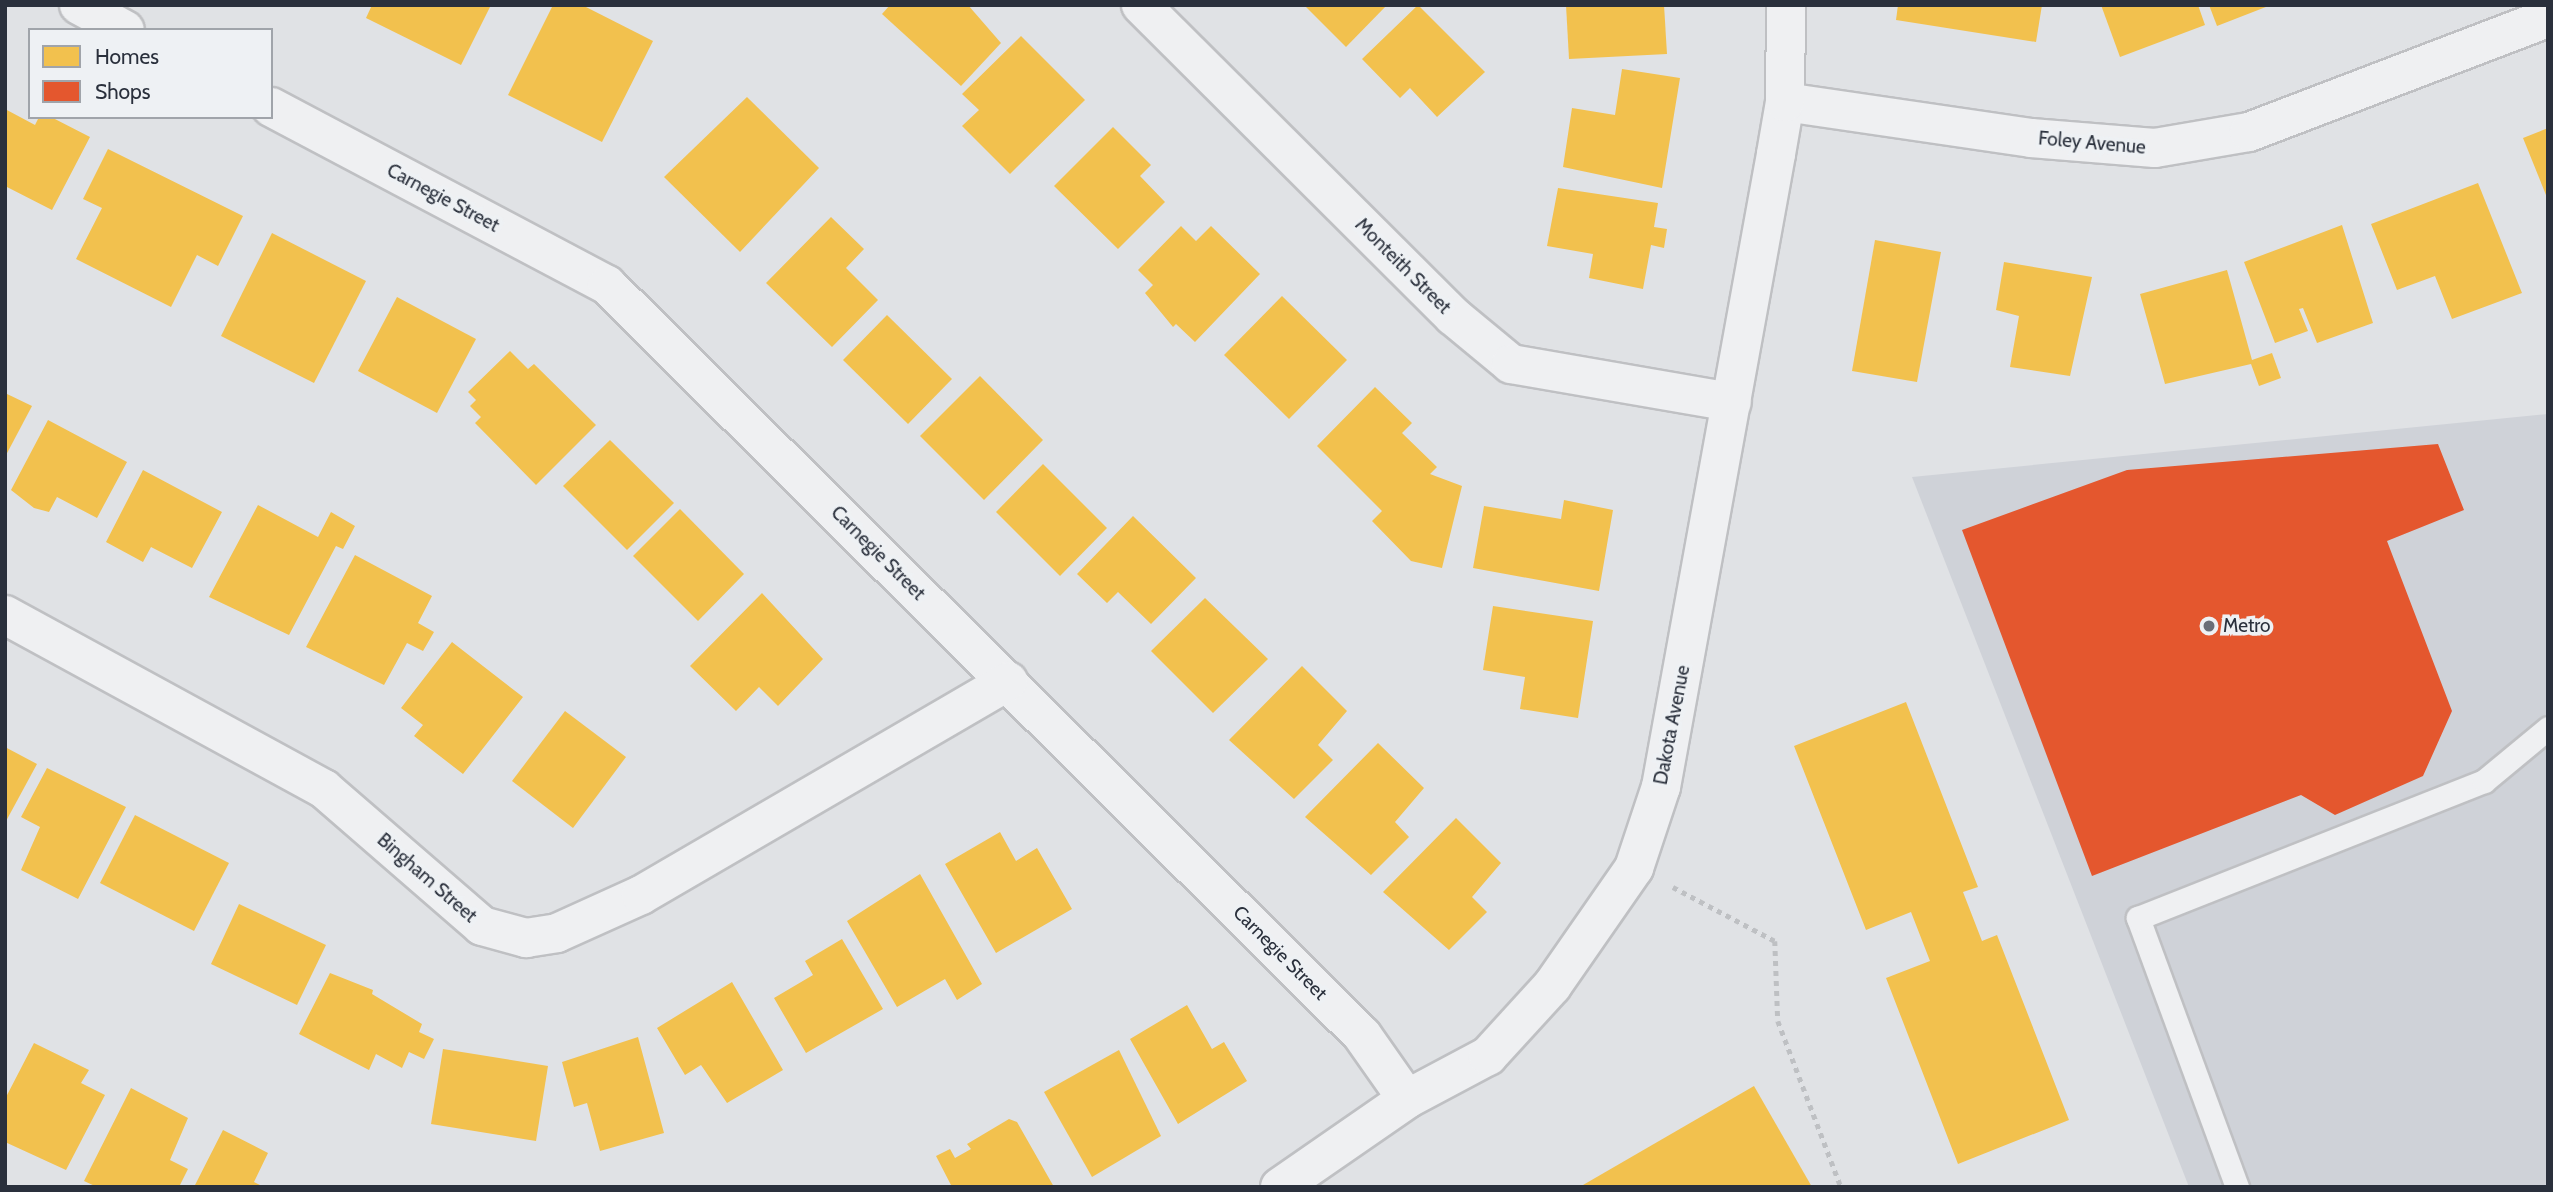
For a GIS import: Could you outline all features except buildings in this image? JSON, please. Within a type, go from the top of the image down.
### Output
[{"type":"street","points":[[79,5],[121,28]]},
{"type":"street","name":"Monteith Street","points":[[1141,5],[1453,316],[1511,364],[1732,402]]},
{"type":"street","name":"Dakota Avenue","points":[[1280,1187],[1407,1099],[1488,1056],[1552,986],[1634,868],[1661,787],[1785,102],[1786,5]]},
{"type":"street","name":"Foley Avenue","points":[[1785,102],[2031,138],[2155,148],[2249,132],[2548,18]]},
{"type":"street","name":"Carnegie Street","points":[[273,108],[607,285],[1362,1035],[1407,1099]]},
{"type":"street","name":"Bingham Street","points":[[5,615],[324,789],[482,926],[526,937],[557,933],[641,895],[1008,681]]},
{"type":"lane","points":[[2237,1187],[2138,918],[2484,781],[2548,728]]},
{"type":"path","points":[[1634,868],[1775,941],[1778,1020],[1841,1187]]},
{"type":"shaded area","points":[[2548,414],[2548,1187],[2189,1187],[1912,477]]},
{"type":"place","name":"Metro","points":[[2209,626]]}]
